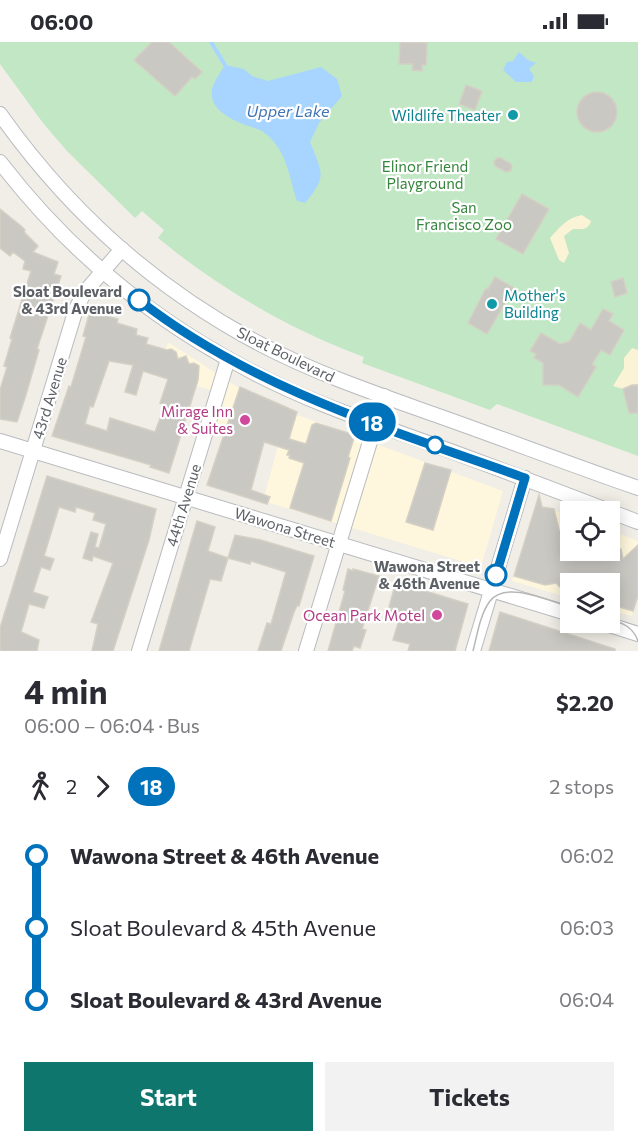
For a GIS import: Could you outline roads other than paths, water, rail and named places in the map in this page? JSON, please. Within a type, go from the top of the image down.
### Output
[{"type":"street","name":"Sloat Boulevard","points":[[0,114],[53,182],[122,249],[179,294],[250,338],[310,368],[638,488]]},
{"type":"street","name":"Sloat Boulevard","points":[[0,162],[50,221],[103,271],[169,322],[228,359],[298,394],[638,522]]},
{"type":"street","name":"43rd Avenue","points":[[0,559],[76,309],[84,293],[122,249]]},
{"type":"street","name":"44th Avenue","points":[[139,651],[228,359]]},
{"type":"street","points":[[306,651],[384,396]]},
{"type":"street","name":"Wawona Street","points":[[0,441],[560,611]]},
{"type":"street","points":[[473,651],[525,478]]},
{"type":"street","points":[[620,628],[638,634]]},
{"type":"water","points":[[519,52],[528,60],[536,63],[529,69],[534,76],[532,82],[516,82],[503,70],[507,62],[513,61]]},
{"type":"water","name":"Upper Lake","points":[[225,65],[244,69],[252,76],[268,81],[321,67],[337,79],[342,96],[319,123],[310,142],[321,174],[317,186],[305,203],[297,201],[283,156],[273,141],[261,131],[227,116],[214,103],[212,97],[215,80]]},
{"type":"waterway","points":[[211,42],[225,65]]},
{"type":"tram line","points":[[473,651],[484,612],[490,601],[497,595],[517,592],[560,604]]},
{"type":"tram line","points":[[620,622],[633,632],[638,641]]},
{"type":"place","name":"Wildlife Theater","points":[[513,115]]},
{"type":"place","name":"Sloat Boulevard & 43rd Avenue","points":[[139,300]]},
{"type":"place","name":"Mother's Building","points":[[492,304]]},
{"type":"place","name":"Mirage Inn & Suites","points":[[245,420]]},
{"type":"place","name":"Wawona Street & 46th Avenue","points":[[496,575]]},
{"type":"place","name":"Ocean Park Motel","points":[[437,615]]},
{"type":"park label","name":"Elinor Friend Playground","points":[[425,174]]},
{"type":"park label","name":"San Francisco Zoo","points":[[464,216]]}]
